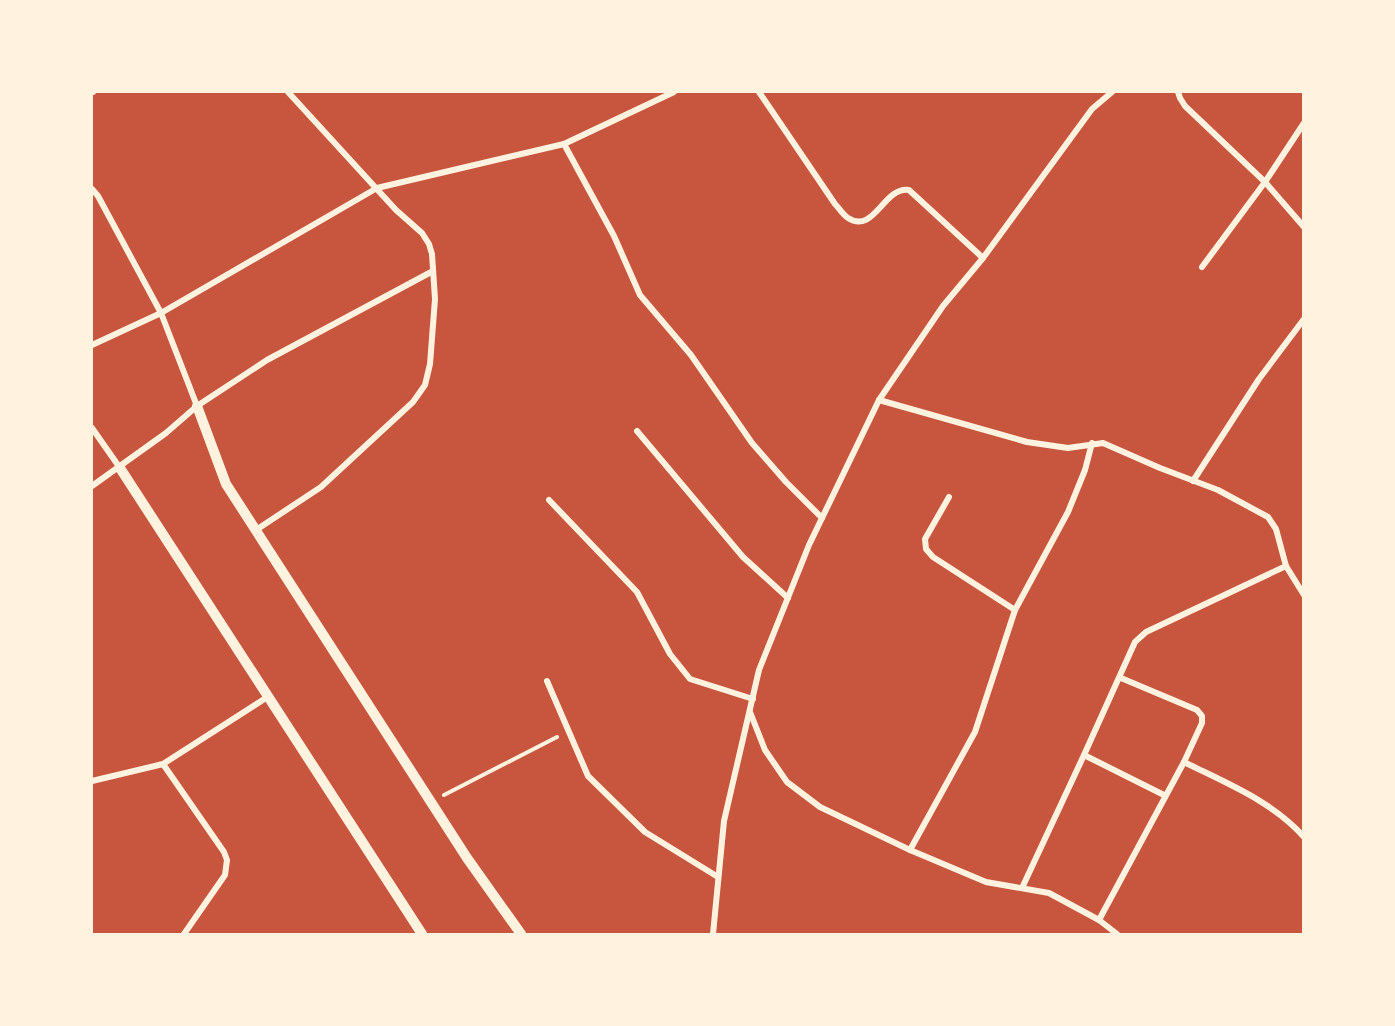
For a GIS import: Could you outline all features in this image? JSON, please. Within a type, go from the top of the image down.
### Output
[{"type":"street","points":[[256,531],[321,488],[413,402],[425,385],[430,364],[435,299],[429,244],[422,233],[396,210],[288,92]]},
{"type":"street","points":[[92,345],[161,313],[377,188],[564,144],[674,92]]},
{"type":"street","points":[[759,92],[835,204],[848,219],[860,221],[870,218],[895,191],[909,190],[982,258]]},
{"type":"street","points":[[713,934],[724,821],[759,670],[822,518],[879,400],[943,306],[982,258],[1092,109],[1112,92]]},
{"type":"street","points":[[1179,92],[1185,106],[1265,182],[1304,227]]},
{"type":"street","points":[[1202,267],[1265,182],[1304,123]]},
{"type":"street","points":[[564,144],[614,236],[640,295],[691,355],[752,443],[822,518]]},
{"type":"street","points":[[92,189],[99,196],[161,313],[226,484],[431,802],[521,934]]},
{"type":"street","points":[[92,486],[166,433],[197,406],[267,360],[433,271]]},
{"type":"street","points":[[1192,481],[1259,379],[1304,319]]},
{"type":"street","points":[[879,400],[1027,442],[1068,448],[1103,443],[1218,490],[1268,517],[1276,529],[1286,566],[1304,595]]},
{"type":"street","points":[[92,428],[269,696],[422,934]]},
{"type":"street","points":[[637,431],[743,556],[788,598]]},
{"type":"street","points":[[910,850],[975,732],[1015,610],[1068,512],[1085,470],[1092,443]]},
{"type":"street","points":[[949,497],[925,539],[926,549],[933,557],[1015,610]]},
{"type":"street","points":[[549,500],[637,592],[670,654],[690,679],[753,699]]},
{"type":"street","points":[[1022,888],[1135,642],[1146,632],[1286,566]]},
{"type":"street","points":[[1099,920],[1164,795],[1184,762],[1202,723],[1202,716],[1197,710],[1120,678]]},
{"type":"street","points":[[547,681],[588,776],[645,832],[718,877]]},
{"type":"street","points":[[92,781],[163,764],[269,696]]},
{"type":"street","points":[[750,711],[765,750],[788,782],[820,807],[910,850],[986,882],[1049,893],[1099,920],[1116,934]]},
{"type":"street","points":[[1084,755],[1164,795]]},
{"type":"street","points":[[1184,762],[1274,809],[1304,837]]},
{"type":"street","points":[[163,764],[224,852],[227,860],[225,875],[184,934]]},
{"type":"path","points":[[431,802],[569,731]]}]
